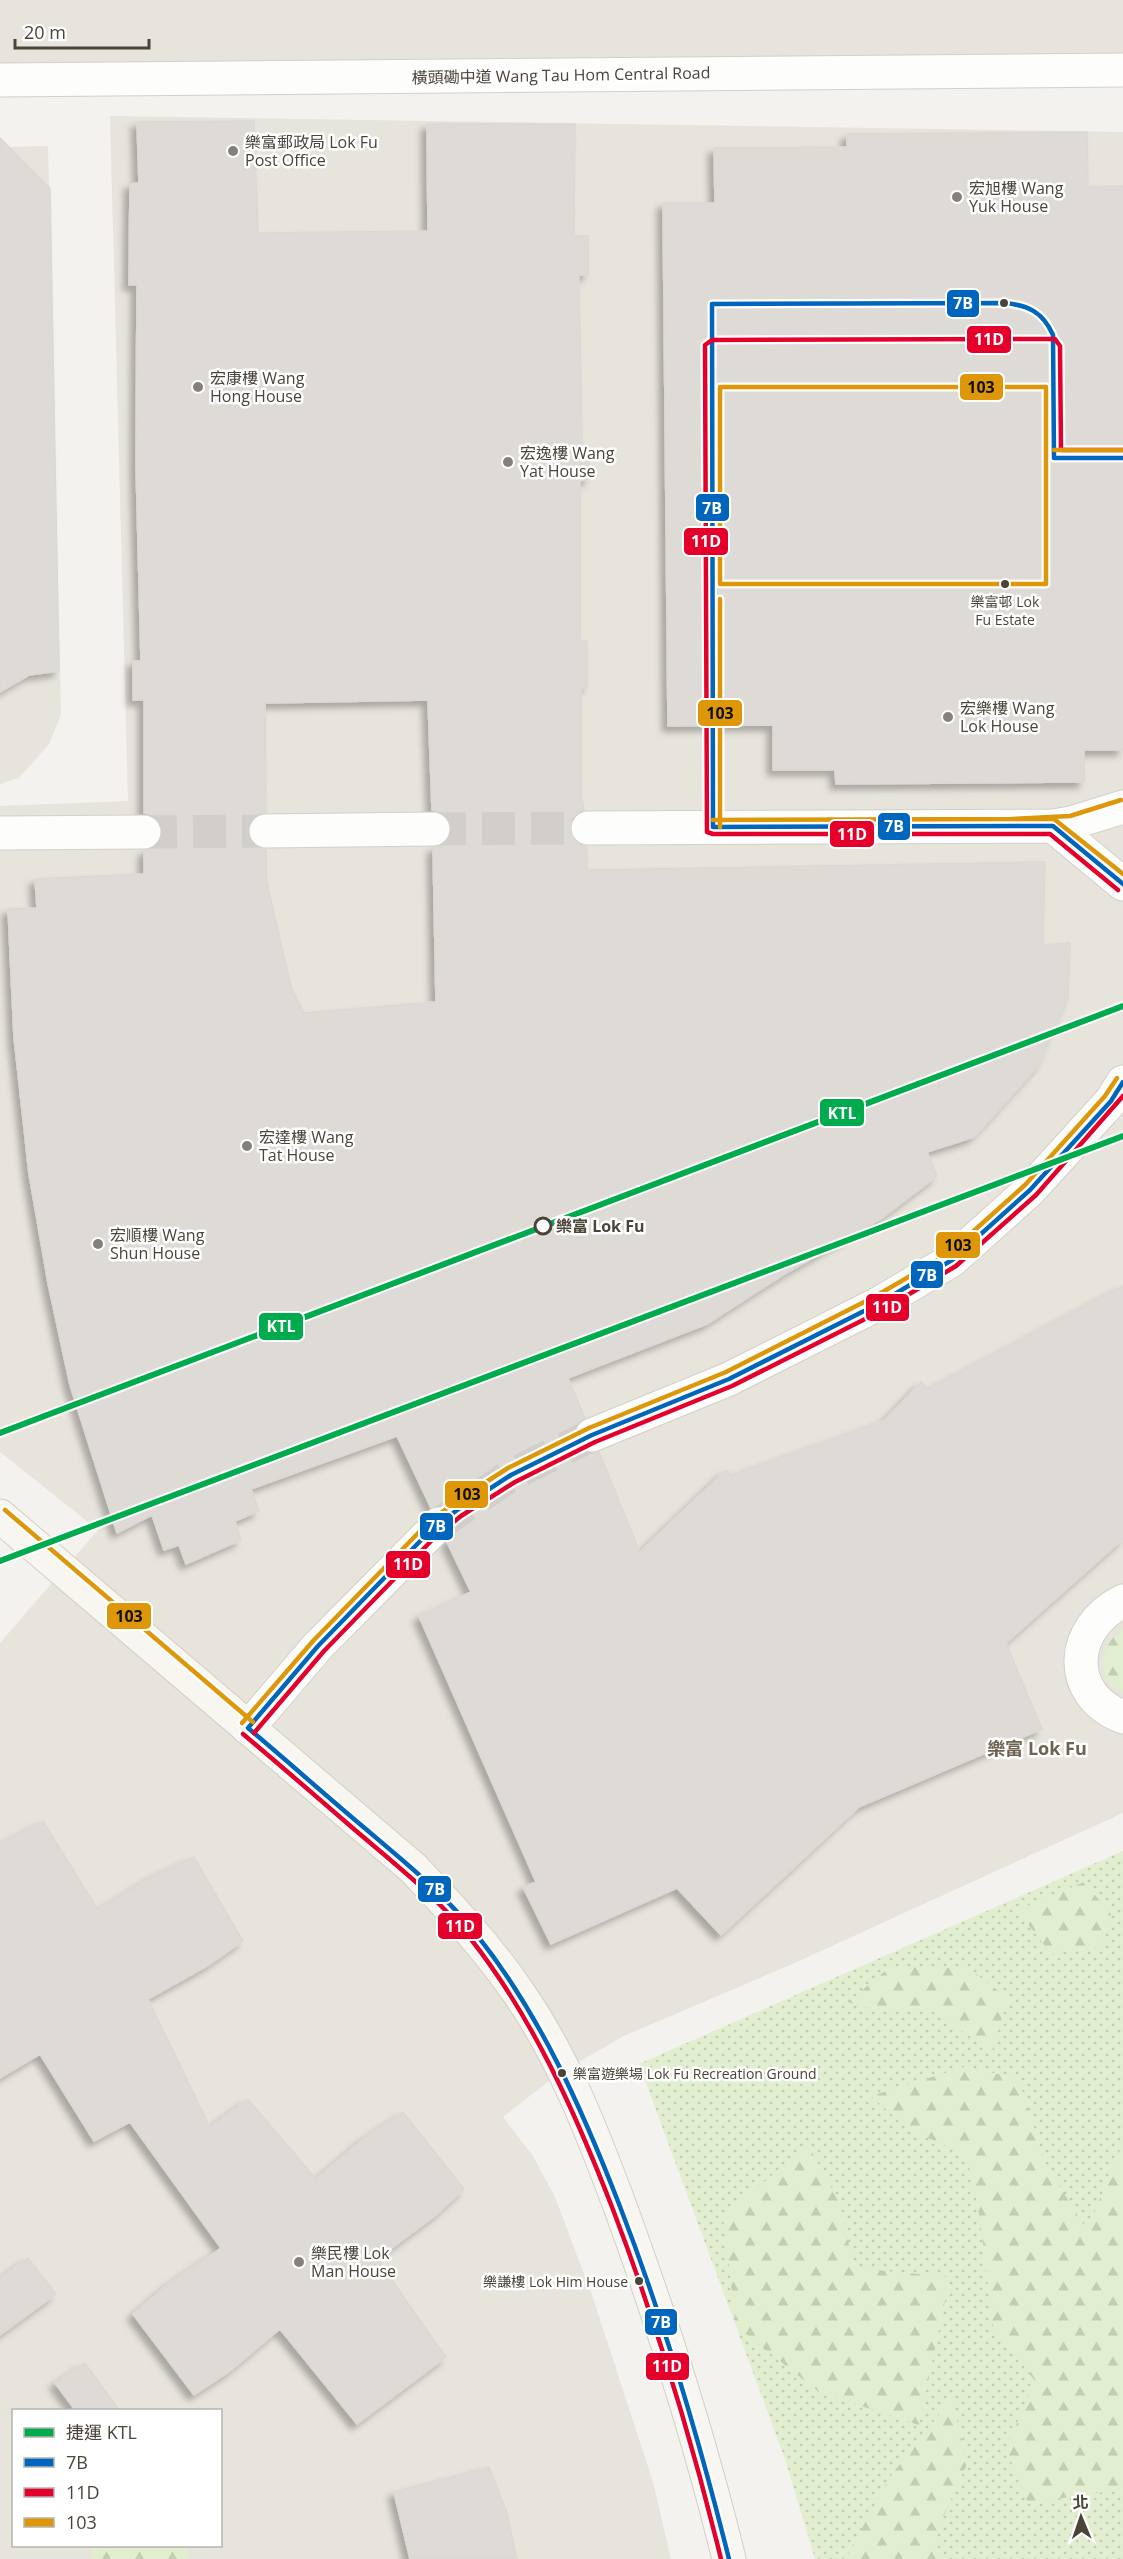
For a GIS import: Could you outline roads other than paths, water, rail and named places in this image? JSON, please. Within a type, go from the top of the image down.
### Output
[{"type":"main road","points":[[0,1516],[413,1868],[474,1932],[519,1994],[557,2058],[587,2120],[646,2278],[706,2463],[729,2559]]},
{"type":"street","name":"橫頭磡中道 Wang Tau Hom Central Road","points":[[0,80],[1123,70]]},
{"type":"street","points":[[588,828],[1053,826],[1071,823],[1123,807]]},
{"type":"street","points":[[1053,826],[1123,884]]},
{"type":"street","points":[[266,831],[433,829]]},
{"type":"street","points":[[0,833],[144,832]]},
{"type":"street","points":[[592,1435],[729,1379],[878,1304],[952,1260],[1030,1190],[1111,1101],[1123,1082]]},
{"type":"street","points":[[248,1728],[318,1646],[439,1524]]},
{"type":"street","points":[[1123,1601],[1106,1610],[1092,1624],[1082,1645],[1081,1659],[1083,1678],[1092,1696],[1106,1709],[1123,1717]]},
{"type":"tunnel","points":[[433,829],[588,828]]},
{"type":"tunnel","points":[[144,832],[266,831]]},
{"type":"tunnel","points":[[439,1524],[511,1475],[592,1435]]},
{"type":"metro line","name":"KTL","points":[[0,1433],[1123,1006]]},
{"type":"metro line","name":"KTL","points":[[0,1561],[1123,1136]]},
{"type":"place","name":"樂富郵政局 Lok Fu Post Office","points":[[233,151]]},
{"type":"place","name":"宏旭樓 Wang Yuk House","points":[[957,197]]},
{"type":"place","name":"宏康樓 Wang Hong House","points":[[198,387]]},
{"type":"place","name":"宏逸樓 Wang Yat House","points":[[508,462]]},
{"type":"place","name":"樂富邨 Lok Fu Estate","points":[[1005,584]]},
{"type":"place","name":"宏樂樓 Wang Lok House","points":[[948,717]]},
{"type":"place","name":"宏達樓 Wang Tat House","points":[[247,1146]]},
{"type":"place","name":"樂富 Lok Fu","points":[[543,1226]]},
{"type":"place","name":"宏順樓 Wang Shun House","points":[[98,1244]]},
{"type":"place","name":"樂富遊樂場 Lok Fu Recreation Ground","points":[[562,2073]]},
{"type":"place","name":"樂民樓 Lok Man House","points":[[299,2262]]},
{"type":"place","name":"樂謙樓 Lok Him House","points":[[639,2281]]},
{"type":"district","name":"樂富 Lok Fu","points":[[1037,1748]]}]
